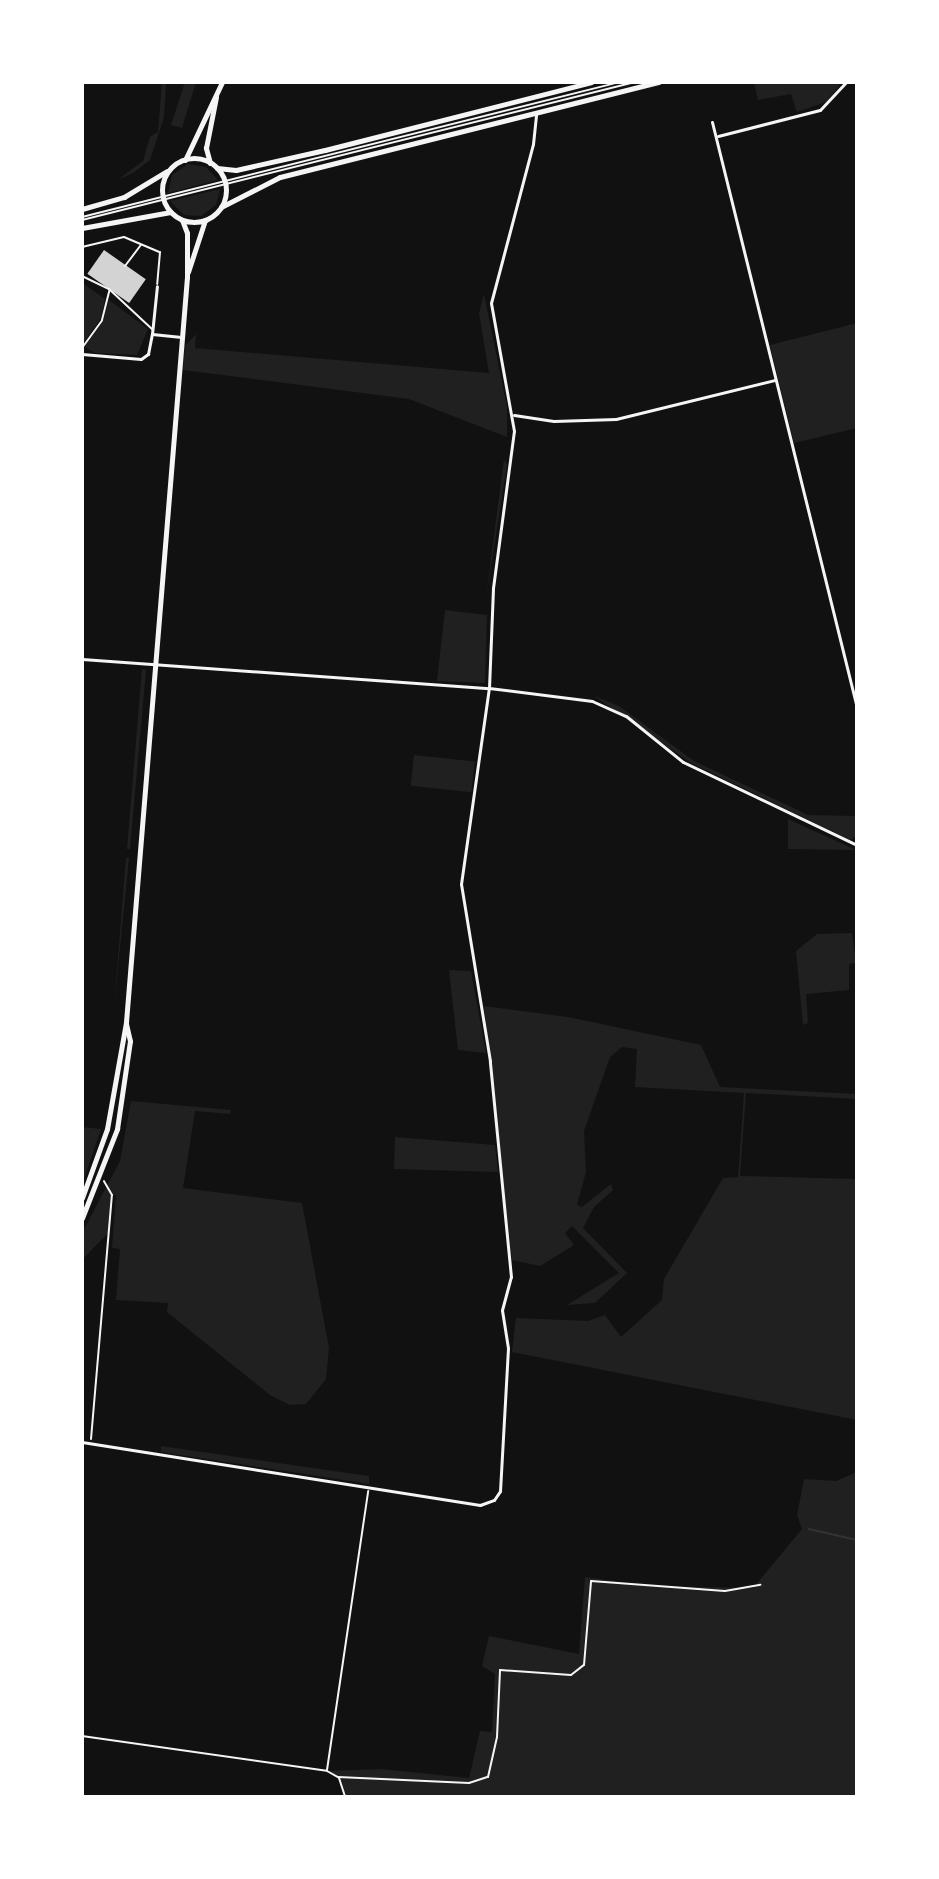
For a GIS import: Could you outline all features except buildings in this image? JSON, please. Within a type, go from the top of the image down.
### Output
[{"type":"main road","points":[[82,209],[124,197],[185,160],[222,82]]},
{"type":"main road","points":[[217,168],[236,170],[325,150],[591,82]]},
{"type":"main road","points":[[187,277],[205,220],[221,207],[280,177],[659,82]]},
{"type":"main road","points":[[210,163],[206,148],[217,92]]},
{"type":"main road","points":[[185,160],[210,163],[217,168],[225,182],[221,207]]},
{"type":"main road","points":[[82,1198],[107,1129],[126,1022],[179,337],[187,277],[187,233],[182,220],[171,212],[163,198],[171,169]]},
{"type":"main road","points":[[82,228],[171,212]]},
{"type":"main road","points":[[182,220],[205,220]]},
{"type":"main road","points":[[82,1218],[101,1179],[124,1094],[130,1041],[126,1022]]},
{"type":"street","points":[[82,218],[620,82]]},
{"type":"street","points":[[225,182],[635,82]]},
{"type":"street","points":[[716,136],[820,110],[846,82]]},
{"type":"street","points":[[82,1442],[480,1505],[494,1500],[500,1491],[508,1348],[502,1310],[510,1270],[490,1061],[461,884],[489,688],[492,601],[514,415],[496,348],[491,303],[533,144],[536,114]]},
{"type":"street","points":[[712,122],[857,708]]},
{"type":"street","points":[[82,247],[124,237],[160,252],[152,332],[148,354],[141,359],[82,351],[102,320],[109,289]]},
{"type":"street","points":[[125,266],[142,244]]},
{"type":"street","points":[[82,276],[109,289],[152,332],[179,337]]},
{"type":"street","points":[[514,415],[554,421],[616,419],[775,380]]},
{"type":"street","points":[[82,659],[489,688],[609,707],[683,762],[857,845]]},
{"type":"path","points":[[91,1444],[112,1195],[101,1179]]},
{"type":"path","points":[[327,1771],[368,1487]]},
{"type":"path","points":[[82,1736],[327,1771],[338,1777],[463,1783],[488,1777],[497,1737],[500,1670],[571,1675],[584,1665],[592,1580],[725,1591],[760,1585]]},
{"type":"path","points":[[338,1777],[345,1797]]},
{"type":"shaded area","points":[[162,82],[166,84],[164,117],[150,160],[119,179],[143,161],[150,137],[158,132]]},
{"type":"shaded area","points":[[185,82],[196,82],[182,128],[171,125]]},
{"type":"shaded area","points":[[754,82],[842,82],[826,102],[797,112],[791,94],[758,100]]},
{"type":"shaded area","points":[[188,164],[206,167],[218,180],[168,193],[172,175]]},
{"type":"shaded area","points":[[220,189],[216,205],[201,216],[184,215],[170,201]]},
{"type":"shaded area","points":[[84,284],[105,299],[101,318],[82,345]]},
{"type":"shaded area","points":[[484,294],[507,407],[507,437],[409,399],[183,370],[185,346],[196,334],[195,348],[489,373],[479,313]]},
{"type":"shaded area","points":[[109,300],[148,329],[137,355],[95,353],[85,347],[104,319]]},
{"type":"shaded area","points":[[857,323],[857,428],[794,443],[770,345]]},
{"type":"shaded area","points":[[504,459],[507,465],[486,598]]},
{"type":"shaded area","points":[[445,610],[487,615],[485,683],[437,681]]},
{"type":"shaded area","points":[[142,669],[146,670],[130,849],[127,849]]},
{"type":"shaded area","points":[[594,696],[619,706],[694,761],[808,815],[857,816],[857,836],[850,840],[691,763]]},
{"type":"shaded area","points":[[414,755],[475,761],[471,792],[411,786]]},
{"type":"shaded area","points":[[788,819],[856,850],[788,849]]},
{"type":"shaded area","points":[[126,858],[129,858],[114,1007]]},
{"type":"shaded area","points":[[852,933],[856,963],[849,964],[849,990],[806,994],[808,1023],[803,1025],[796,951],[817,934]]},
{"type":"shaded area","points":[[449,970],[471,971],[486,1053],[458,1050]]},
{"type":"shaded area","points":[[484,1006],[568,1017],[701,1045],[720,1087],[857,1094],[857,1099],[746,1093],[740,1176],[857,1179],[857,1420],[512,1352],[516,1318],[588,1321],[605,1315],[621,1337],[662,1300],[664,1279],[723,1178],[738,1177],[744,1093],[635,1087],[637,1049],[622,1047],[610,1057],[584,1131],[586,1172],[577,1205],[582,1207],[611,1184],[613,1190],[594,1207],[583,1228],[627,1273],[595,1303],[567,1305],[619,1273],[572,1226],[565,1233],[574,1245],[540,1266],[512,1260]]},
{"type":"shaded area","points":[[131,1101],[231,1110],[230,1114],[195,1111],[183,1188],[302,1203],[329,1348],[326,1379],[306,1404],[290,1405],[270,1395],[167,1312],[168,1303],[116,1300],[120,1249],[112,1248],[116,1195],[112,1195],[109,1232],[82,1260],[82,1233],[120,1161]]},
{"type":"shaded area","points":[[82,1127],[101,1129],[82,1185]]},
{"type":"shaded area","points":[[395,1137],[495,1145],[498,1172],[394,1169]]},
{"type":"shaded area","points":[[161,1446],[369,1476],[369,1484],[161,1452]]},
{"type":"shaded area","points":[[857,1472],[857,1797],[345,1797],[342,1781],[327,1771],[381,1769],[469,1778],[480,1731],[492,1732],[495,1674],[482,1666],[489,1636],[579,1654],[585,1577],[648,1586],[753,1588],[802,1529],[797,1515],[804,1479],[836,1481]]},
{"type":"waterway","points":[[809,1529],[857,1540]]}]
